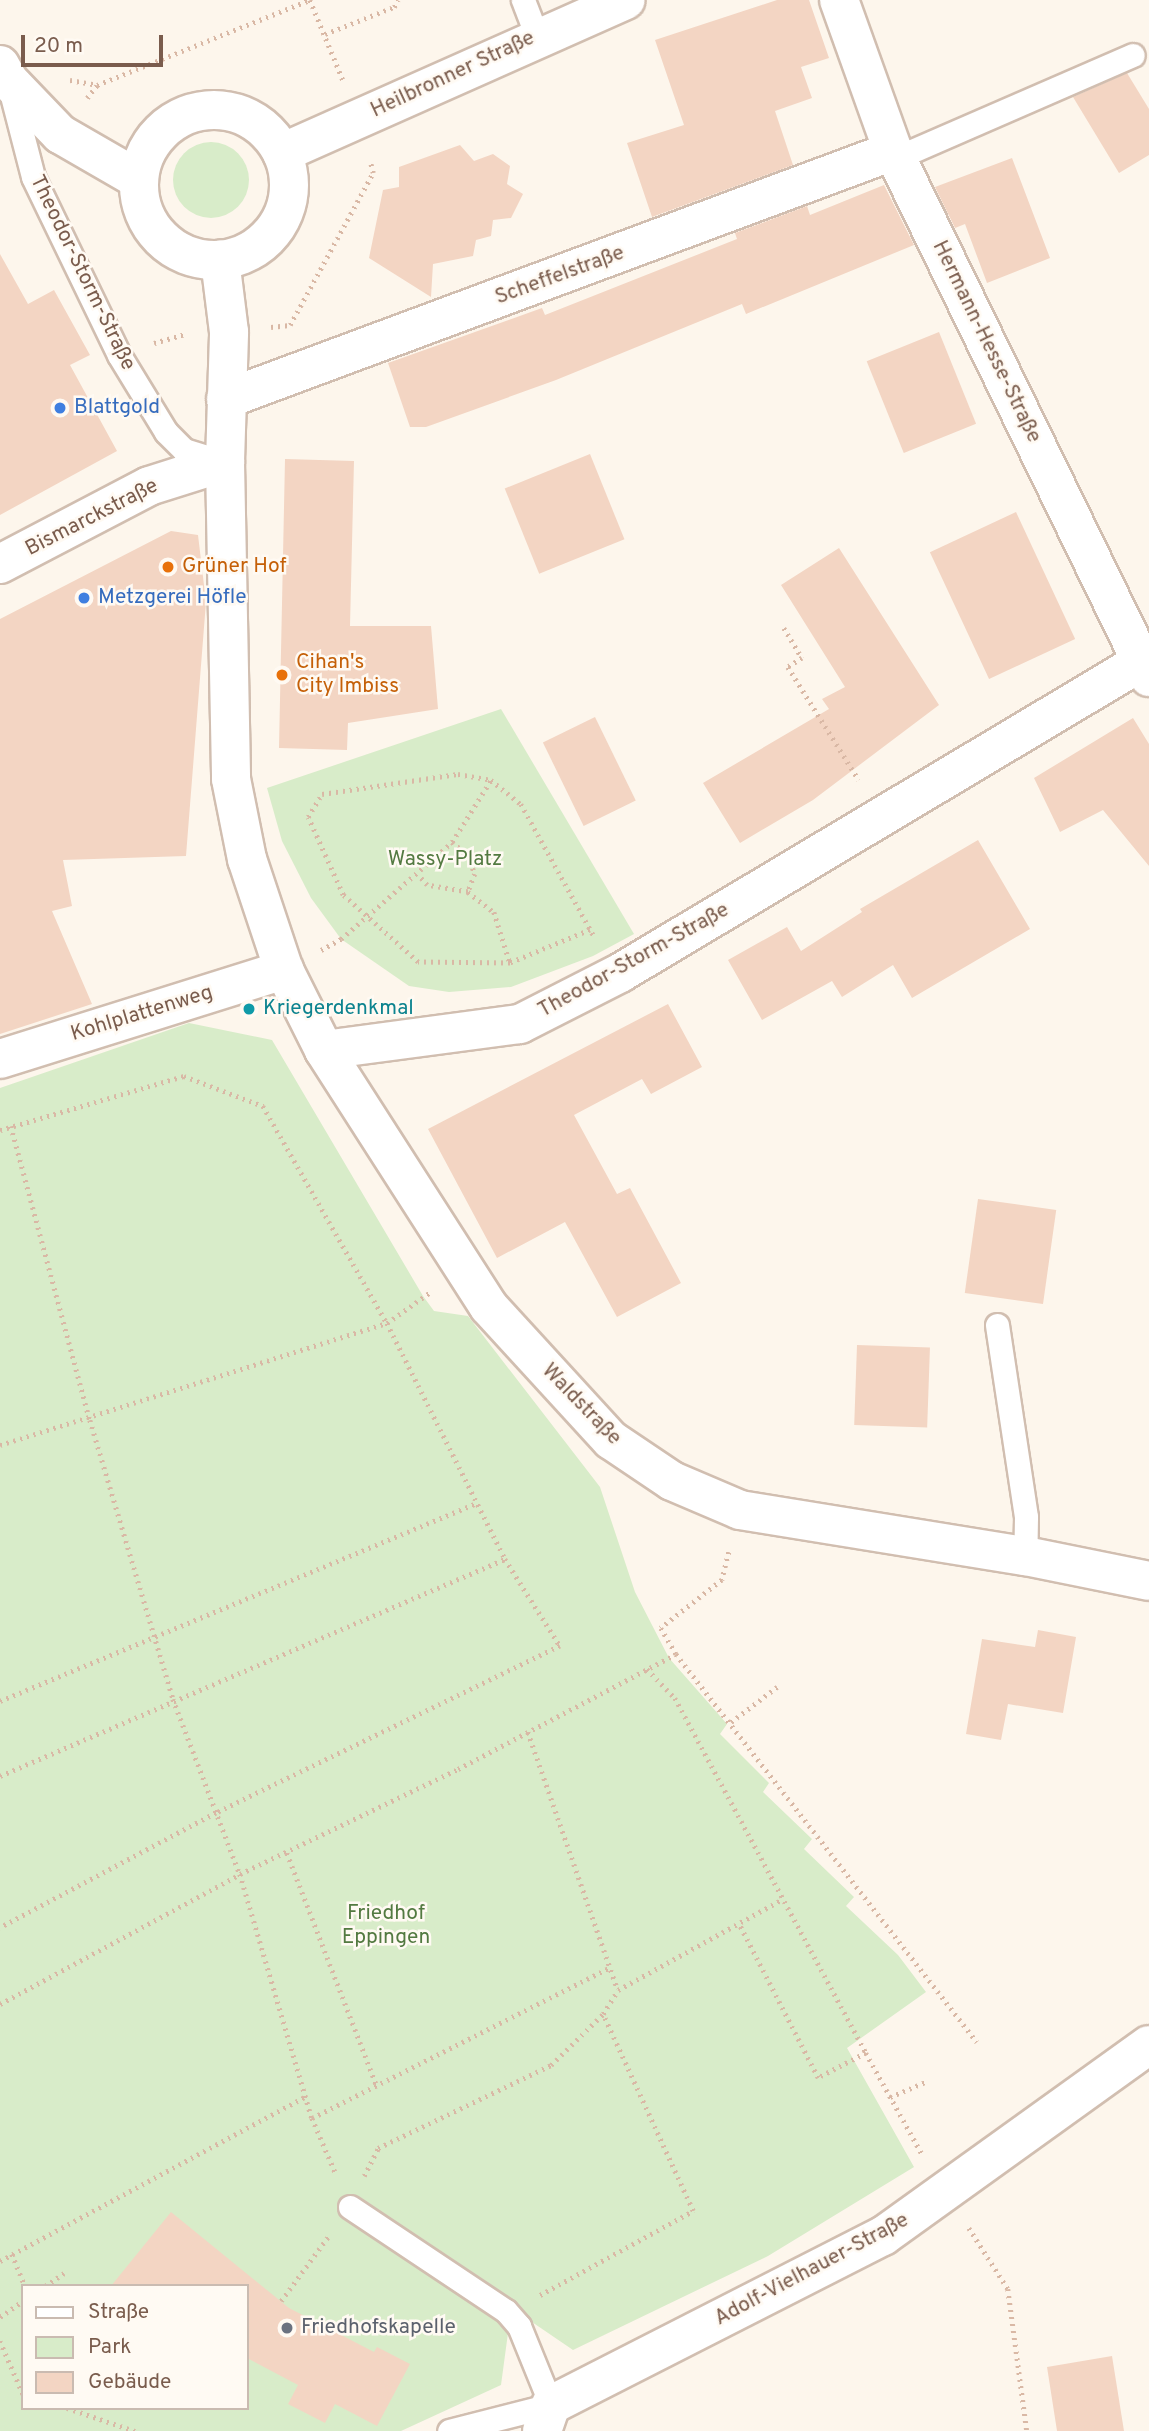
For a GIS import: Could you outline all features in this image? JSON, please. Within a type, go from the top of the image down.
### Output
[{"type":"street","name":"Heilbronner Straße","points":[[282,153],[537,37],[626,0]]},
{"type":"street","name":"Hermann-Hesse-Straße","points":[[839,0],[895,155],[1146,666]]},
{"type":"street","points":[[3,77],[60,134],[138,179]]},
{"type":"street","points":[[200,111],[228,111],[254,121],[282,153],[289,178],[282,217],[257,247],[220,260],[194,258],[160,239],[141,205],[138,179],[146,152],[163,129],[200,111]]},
{"type":"street","name":"Scheffelstraße","points":[[226,399],[895,155]]},
{"type":"street","points":[[220,260],[229,332],[225,462],[231,779],[247,859],[284,970],[324,1050]]},
{"type":"street","name":"Bismarckstraße","points":[[0,564],[149,486],[225,462]]},
{"type":"street","name":"Theodor-Storm-Straße","points":[[324,1050],[520,1024],[620,973],[881,816],[1146,666]]},
{"type":"street","name":"Kohlplattenweg","points":[[0,1059],[284,970]]},
{"type":"street","name":"Waldstraße","points":[[324,1050],[489,1307],[611,1440],[672,1480],[740,1510],[1025,1556],[1149,1581]]},
{"type":"street","name":"Adolf-Vielhauer-Straße","points":[[546,2418],[883,2236],[947,2193],[1149,2045]]},
{"type":"lane","points":[[523,0],[537,37]]},
{"type":"lane","points":[[895,155],[1133,55]]},
{"type":"lane","name":"Theodor-Storm-Straße","points":[[3,77],[33,177],[119,355],[166,432],[184,450],[225,462]]},
{"type":"lane","points":[[997,1325],[1026,1517],[1025,1556]]},
{"type":"lane","points":[[350,2207],[506,2311],[519,2326],[546,2418],[449,2431]]},
{"type":"path","points":[[3,77],[46,66],[71,81],[97,85],[309,0],[325,34],[358,118],[373,173],[290,325],[177,335],[119,355]]},
{"type":"path","points":[[325,34],[394,7],[398,0]]},
{"type":"path","points":[[784,628],[802,658],[788,667],[881,816]]},
{"type":"path","points":[[590,930],[510,963],[418,962],[343,895],[308,817],[322,794],[458,774],[491,780],[521,804],[590,930],[620,973]]},
{"type":"path","points":[[284,970],[341,939],[366,915],[418,875],[452,842],[491,780]]},
{"type":"path","points":[[452,842],[468,855],[475,874],[468,892]]},
{"type":"path","points":[[418,875],[427,885],[468,892],[494,912],[510,963]]},
{"type":"path","points":[[0,1130],[184,1076],[263,1106],[387,1323],[505,1559],[560,1646],[216,1813],[0,1928]]},
{"type":"path","points":[[11,1126],[90,1420],[173,1699],[240,1874],[312,2118],[350,2207]]},
{"type":"path","points":[[0,1445],[90,1420],[387,1323]]},
{"type":"path","points":[[0,1701],[477,1503]]},
{"type":"path","points":[[0,1776],[173,1699],[505,1559]]},
{"type":"path","points":[[722,1580],[661,1628],[676,1654],[977,2042]]},
{"type":"path","points":[[0,2004],[240,1874],[287,1853],[676,1654]]},
{"type":"path","points":[[647,1669],[676,1698],[781,1900],[890,2097],[1008,2289],[1027,2431]]},
{"type":"path","points":[[731,1722],[777,1687]]},
{"type":"path","points":[[528,1731],[618,1990]]},
{"type":"path","points":[[287,1853],[377,2086]]},
{"type":"path","points":[[281,2301],[350,2207],[377,2148],[551,2065],[603,2014],[618,1990],[781,1900]]},
{"type":"path","points":[[739,1924],[818,2078],[866,2053]]},
{"type":"path","points":[[312,2118],[377,2086],[392,2074],[609,1968]]},
{"type":"path","points":[[506,2311],[569,2282],[693,2211],[603,2014]]},
{"type":"path","points":[[890,2097],[926,2082]]},
{"type":"path","points":[[0,2260],[307,2096]]},
{"type":"path","points":[[12,2254],[24,2284]]},
{"type":"path","points":[[48,2284],[64,2273]]},
{"type":"path","points":[[0,2317],[21,2302]]},
{"type":"path","points":[[0,2341],[21,2389]]},
{"type":"path","points":[[72,2410],[135,2431]]},
{"type":"green space","points":[[219,142],[232,148],[243,159],[249,172],[247,195],[232,212],[219,218],[203,218],[190,212],[175,195],[173,172],[179,159],[196,144]]},
{"type":"green space","name":"Wassy-Platz","points":[[501,709],[634,934],[593,956],[511,987],[449,992],[409,986],[341,939],[311,898],[282,841],[267,788]]},
{"type":"green space","name":"Friedhof Eppingen","points":[[189,1023],[272,1040],[434,1311],[468,1316],[600,1487],[635,1592],[669,1658],[727,1724],[720,1734],[769,1783],[763,1792],[812,1839],[804,1849],[854,1897],[846,1906],[898,1955],[926,1992],[847,2048],[914,2167],[768,2256],[573,2350],[529,2320],[508,2333],[501,2385],[401,2431],[0,2431],[0,1088]]},
{"type":"building","points":[[777,0],[809,0],[829,58],[801,67],[812,98],[775,111],[793,165],[652,217],[627,143],[684,125],[655,40]]},
{"type":"building","points":[[1127,73],[1149,109],[1149,155],[1119,173],[1073,97]]},
{"type":"building","points":[[460,145],[474,161],[493,154],[510,166],[507,184],[523,194],[511,218],[493,220],[491,236],[476,240],[473,256],[433,264],[431,297],[369,258],[383,190],[399,187],[399,167]]},
{"type":"building","points":[[1012,158],[1050,258],[987,283],[965,224],[955,228],[935,187]]},
{"type":"building","points":[[884,185],[914,245],[746,314],[742,304],[556,380],[426,427],[410,427],[388,363],[542,308],[545,315],[737,239],[735,233],[807,206],[810,215]]},
{"type":"building","points":[[0,254],[28,304],[54,290],[90,355],[70,365],[117,451],[0,515]]},
{"type":"building","points":[[939,332],[976,424],[904,453],[867,361]]},
{"type":"building","points":[[590,454],[624,539],[539,574],[505,488]]},
{"type":"building","points":[[285,459],[354,461],[350,626],[431,626],[438,709],[348,723],[347,750],[279,748]]},
{"type":"building","points":[[1016,512],[1075,639],[989,679],[930,552]]},
{"type":"building","points":[[171,531],[198,535],[206,602],[186,856],[63,860],[72,906],[52,911],[92,1004],[0,1034],[0,619]]},
{"type":"building","points":[[839,548],[939,705],[813,800],[740,843],[703,783],[829,709],[822,699],[845,687],[781,585]]},
{"type":"building","points":[[595,717],[636,801],[584,826],[543,742]]},
{"type":"building","points":[[1133,718],[1149,744],[1149,866],[1103,810],[1060,832],[1034,778]]},
{"type":"building","points":[[978,840],[1030,929],[912,998],[893,965],[842,997],[832,981],[762,1020],[728,960],[787,927],[801,951],[862,912],[860,909]]},
{"type":"building","points":[[668,1004],[702,1067],[651,1094],[642,1079],[574,1115],[617,1194],[630,1188],[681,1283],[617,1317],[565,1222],[497,1258],[428,1129]]},
{"type":"building","points":[[978,1199],[1056,1210],[1043,1304],[965,1293]]},
{"type":"building","points":[[857,1345],[930,1348],[927,1427],[854,1425]]},
{"type":"building","points":[[1038,1630],[1076,1637],[1063,1713],[1008,1704],[1001,1740],[966,1734],[982,1639],[1035,1647]]},
{"type":"building","name":"Friedhofskapelle","points":[[171,2212],[289,2308],[374,2352],[377,2347],[410,2364],[377,2426],[335,2404],[325,2423],[288,2404],[298,2385],[248,2359],[248,2284],[113,2284]]},
{"type":"building","points":[[1112,2356],[1124,2431],[1057,2431],[1047,2367]]},
{"type":"place","name":"Blattgold","points":[[60,408]]},
{"type":"place","name":"Grüner Hof","points":[[168,567]]},
{"type":"place","name":"Metzgerei Höfle","points":[[84,598]]},
{"type":"place","name":"Cihan's City Imbiss","points":[[282,675]]},
{"type":"place","name":"Kriegerdenkmal","points":[[249,1009]]},
{"type":"place","name":"Friedhofskapelle","points":[[287,2328]]}]
